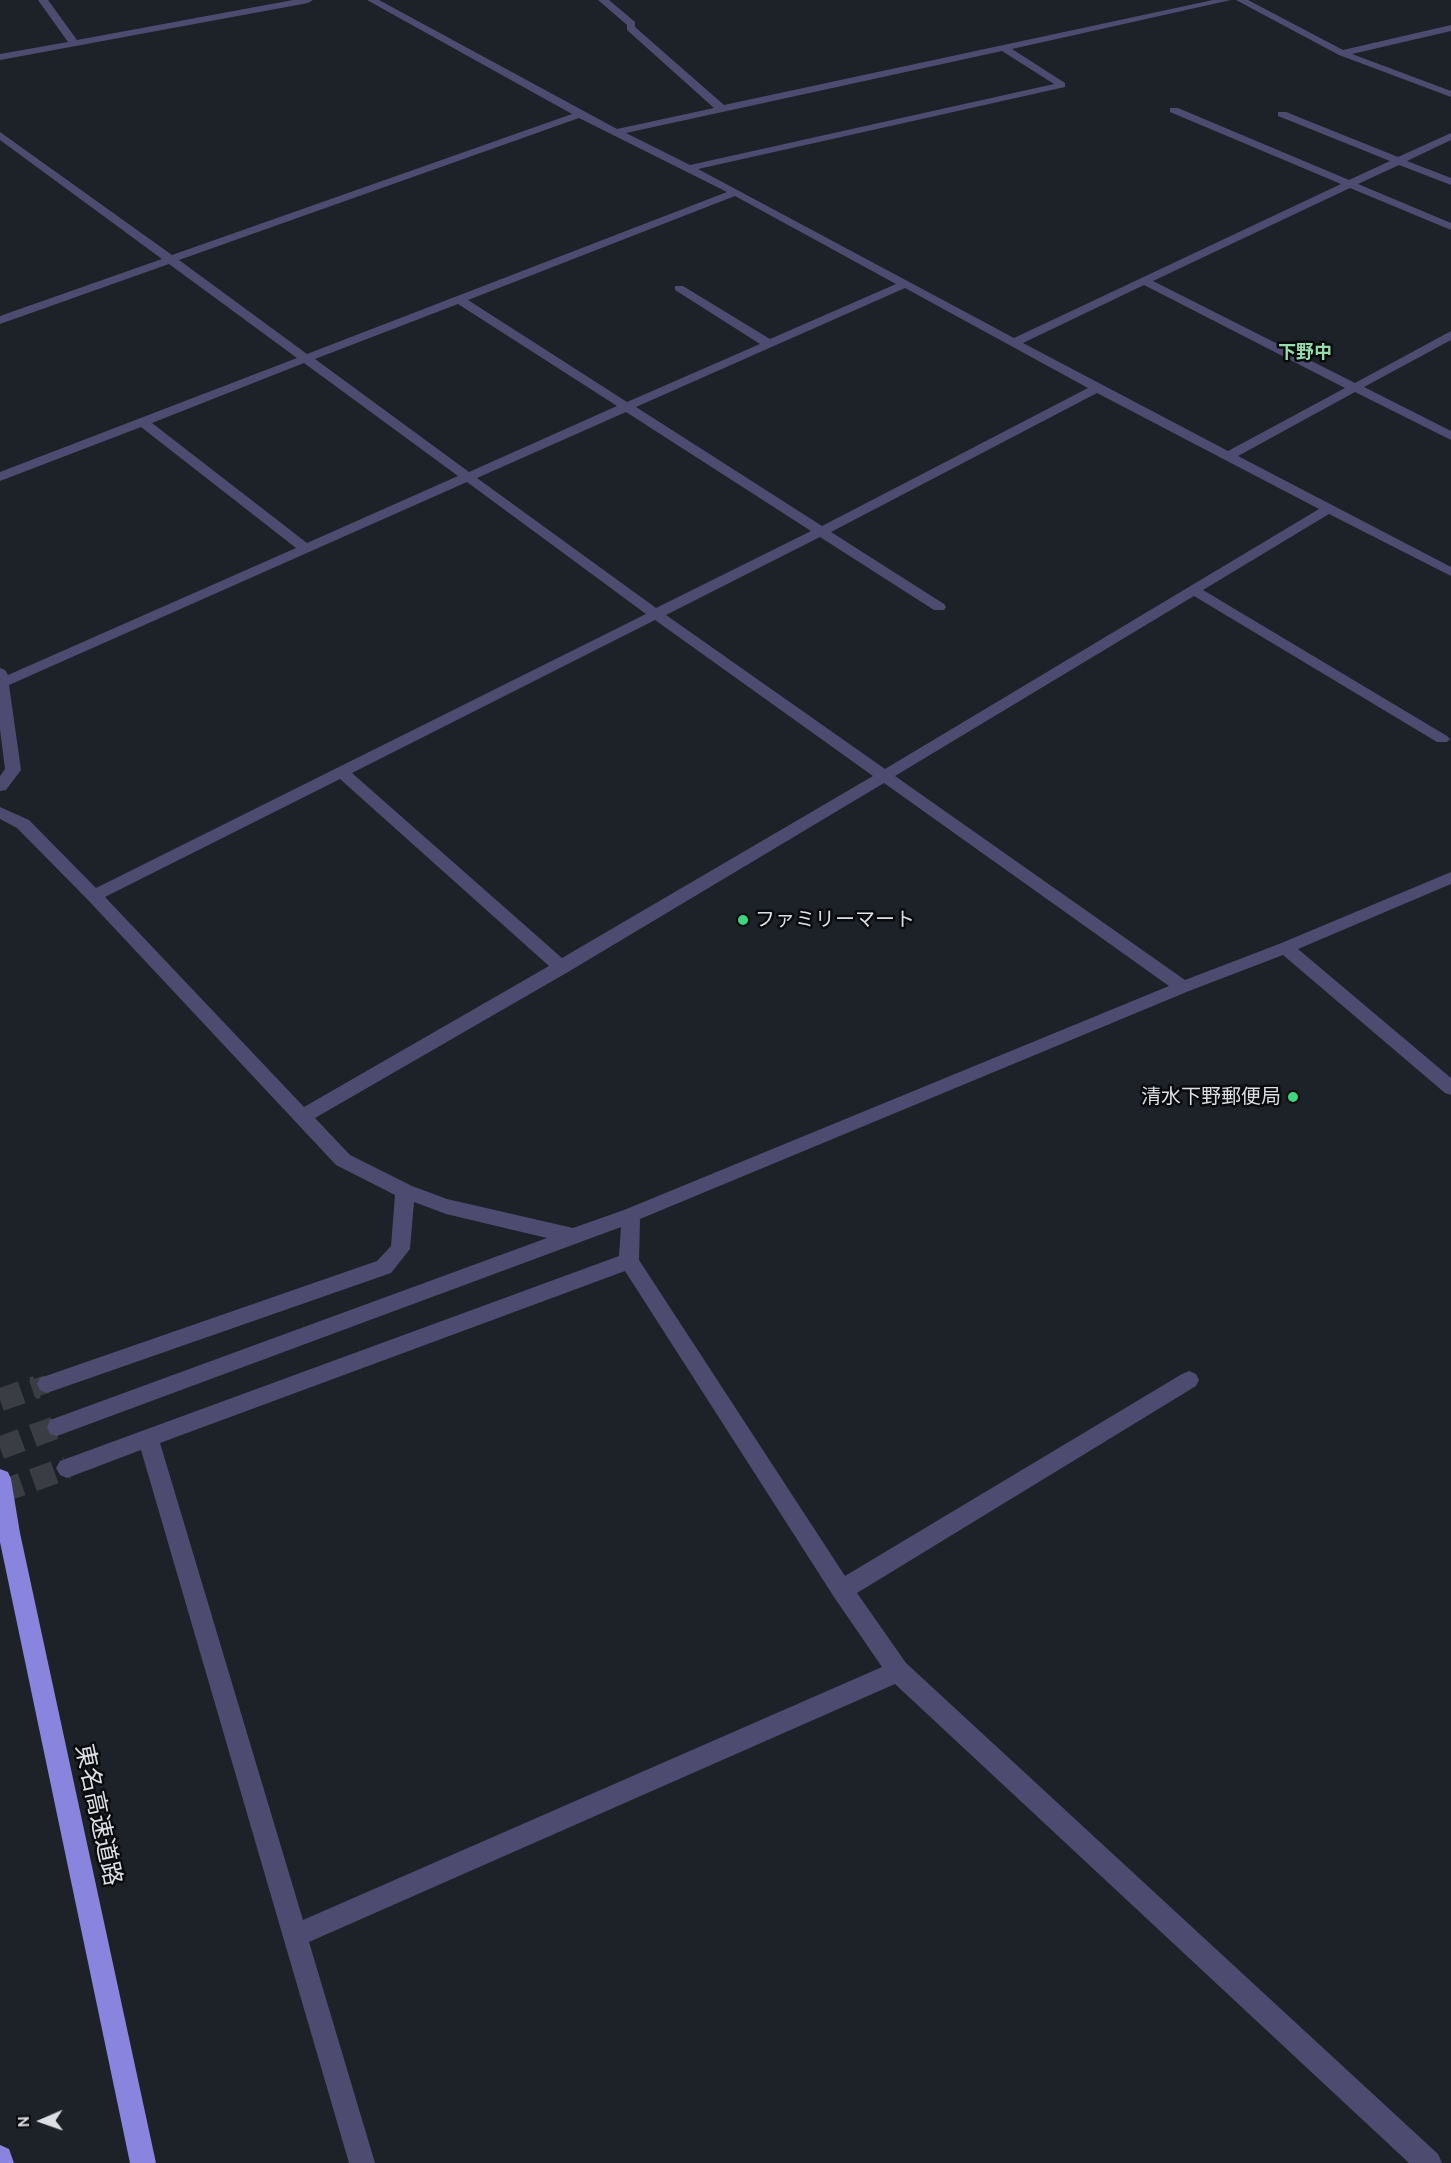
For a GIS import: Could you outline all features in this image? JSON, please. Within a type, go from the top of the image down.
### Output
[{"type":"highway","name":"東名高速道路","points":[[0,1479],[9,1533],[143,2163]]},
{"type":"highway","points":[[0,2158],[1,2163]]},
{"type":"street","points":[[43,0],[74,43]]},
{"type":"street","points":[[0,57],[308,0]]},
{"type":"street","points":[[372,0],[580,114],[736,192],[1097,388],[1451,573]]},
{"type":"street","points":[[603,0],[632,24],[630,28],[722,109]]},
{"type":"street","points":[[615,132],[1226,0]]},
{"type":"street","points":[[1241,0],[1342,53],[1451,94]]},
{"type":"street","points":[[1342,53],[1451,28]]},
{"type":"street","points":[[688,168],[1062,85],[1004,48]]},
{"type":"street","points":[[1174,110],[1451,227]]},
{"type":"street","points":[[0,320],[580,114]]},
{"type":"street","points":[[1282,114],[1451,182]]},
{"type":"street","points":[[0,135],[655,614],[1183,987]]},
{"type":"street","points":[[1013,343],[1451,136]]},
{"type":"street","points":[[0,477],[736,192]]},
{"type":"street","points":[[1144,281],[1451,436]]},
{"type":"street","points":[[0,786],[13,770],[1,678],[306,549],[904,284]]},
{"type":"street","points":[[680,288],[769,344]]},
{"type":"street","points":[[458,299],[939,608]]},
{"type":"street","points":[[1229,456],[1451,335]]},
{"type":"street","points":[[94,896],[822,531],[1097,388]]},
{"type":"street","points":[[143,422],[306,549]]},
{"type":"street","points":[[301,1117],[562,968],[886,777],[1328,509]]},
{"type":"street","points":[[1193,590],[1442,739]]},
{"type":"street","points":[[342,771],[562,968]]},
{"type":"street","points":[[0,812],[23,824],[94,896],[343,1160],[405,1191],[446,1206],[573,1236]]},
{"type":"street","points":[[57,1427],[631,1215],[1183,987],[1286,948],[1451,878]]},
{"type":"street","points":[[1286,948],[1451,1088]]},
{"type":"street","points":[[47,1384],[384,1267],[400,1249],[405,1191]]},
{"type":"street","points":[[631,1215],[629,1261],[842,1590],[898,1671],[1429,2163]]},
{"type":"street","points":[[67,1468],[629,1261]]},
{"type":"street","points":[[842,1590],[1189,1380]]},
{"type":"street","points":[[148,1438],[362,2163]]},
{"type":"street","points":[[294,1936],[898,1671]]},
{"type":"tunnel","points":[[32,1389],[47,1384]]},
{"type":"tunnel","points":[[0,1400],[37,1387]]},
{"type":"tunnel","points":[[0,1448],[57,1427]]},
{"type":"tunnel","points":[[0,1492],[67,1468]]},
{"type":"place","name":"ファミリーマート","points":[[743,920]]},
{"type":"place","name":"清水下野郵便局","points":[[1293,1097]]},
{"type":"district","name":"下野中","points":[[1305,353]]}]
